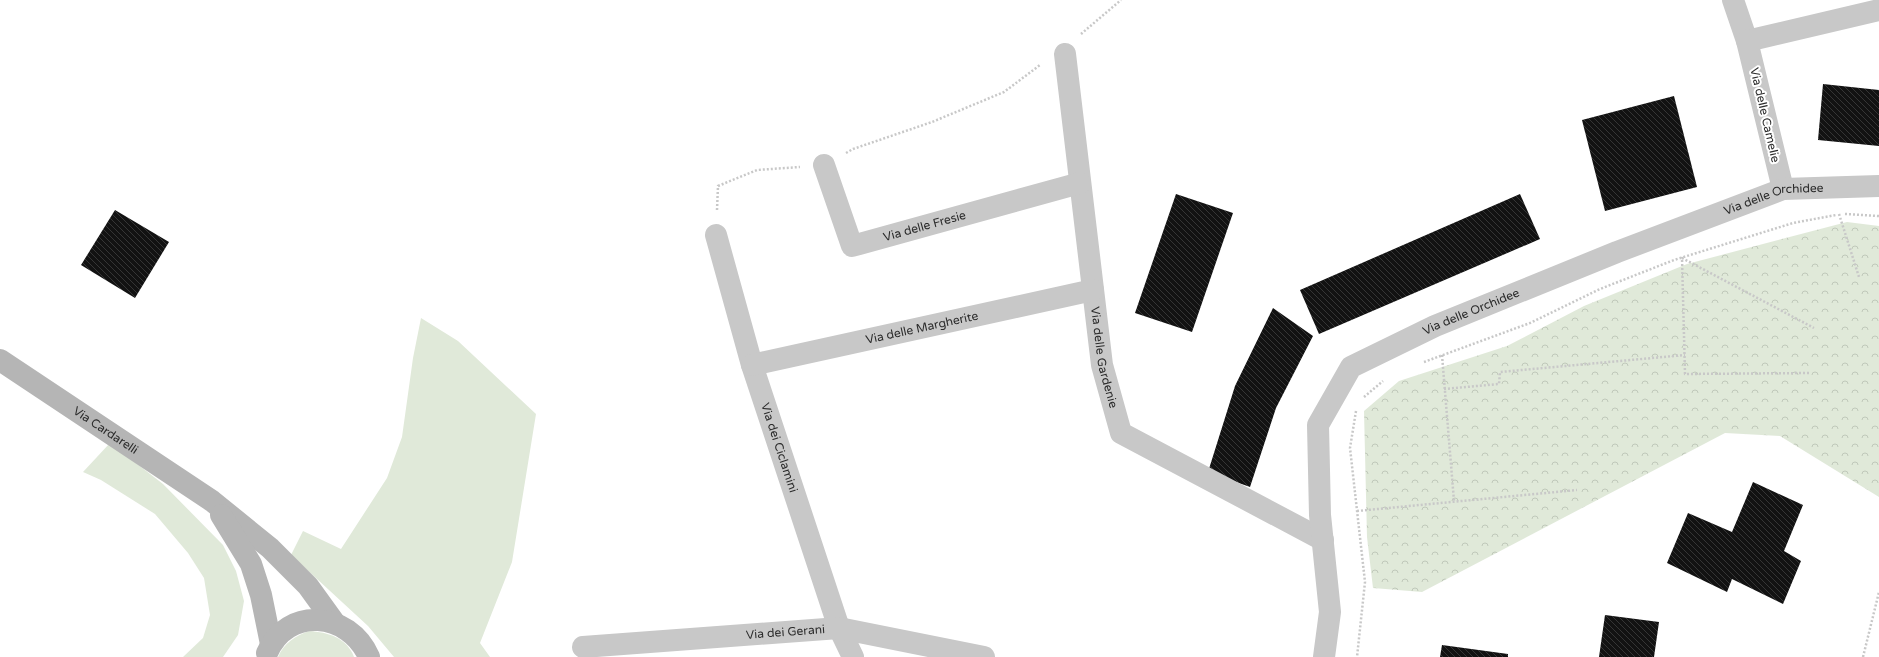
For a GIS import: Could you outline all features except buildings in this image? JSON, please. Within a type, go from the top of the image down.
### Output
[{"type":"street","name":"Via delle Camelie","points":[[1733,0],[1747,41],[1783,189]]},
{"type":"street","points":[[1747,41],[1879,10]]},
{"type":"street","name":"Via delle Gardenie","points":[[1063,51],[1102,365],[1121,433],[1323,540]]},
{"type":"street","name":"Via delle Fresie","points":[[824,165],[852,246],[1080,183]]},
{"type":"street","name":"Via delle Orchidee","points":[[1324,657],[1330,612],[1320,516],[1318,425],[1351,367],[1436,326],[1610,254],[1783,189],[1879,186]]},
{"type":"street","name":"Via dei Ciclamini","points":[[716,235],[752,365],[839,628],[853,657]]},
{"type":"street","name":"Via delle Margherite","points":[[752,365],[1093,290]]},
{"type":"street","name":"Via Cardarelli","points":[[0,360],[212,501],[281,559],[308,586],[334,622]]},
{"type":"street","name":"Via Cardarelli","points":[[212,501],[251,564],[262,595],[265,652]]},
{"type":"street","points":[[265,652],[283,631],[299,622],[317,620],[334,622],[351,631],[364,645],[369,657]]},
{"type":"street","name":"Via dei Gerani","points":[[583,647],[839,628],[984,657]]},
{"type":"path","points":[[716,235],[718,186],[757,170],[824,165],[853,149],[932,122],[1004,92],[1063,51],[1121,0]]},
{"type":"path","points":[[1839,214],[1859,277]]},
{"type":"path","points":[[1420,363],[1530,323],[1600,289],[1682,258],[1793,223],[1839,214],[1879,216]]},
{"type":"path","points":[[1682,258],[1814,328]]},
{"type":"path","points":[[1682,258],[1685,374],[1808,374]]},
{"type":"path","points":[[1442,355],[1454,501]]},
{"type":"path","points":[[1444,389],[1499,384],[1500,372],[1685,355]]},
{"type":"path","points":[[1364,398],[1386,379]]},
{"type":"path","points":[[1356,410],[1350,448],[1365,582],[1357,657]]},
{"type":"path","points":[[1357,511],[1576,490]]},
{"type":"path","points":[[1863,657],[1879,592]]},
{"type":"green space","points":[[1847,222],[1879,226],[1879,497],[1780,436],[1725,433],[1422,592],[1373,588],[1367,537],[1364,411],[1399,381],[1507,346],[1584,306],[1687,264]]},
{"type":"green space","points":[[421,318],[458,341],[536,414],[512,562],[480,643],[490,657],[394,657],[368,626],[291,555],[303,531],[341,549],[387,478],[402,437],[413,358]]},
{"type":"green space","points":[[110,443],[163,484],[223,545],[236,571],[244,601],[238,635],[223,657],[183,657],[203,638],[210,615],[204,578],[188,553],[155,514],[101,480],[83,472]]},
{"type":"green space","points":[[309,631],[336,637],[347,645],[354,657],[278,657],[283,648],[290,641]]}]
